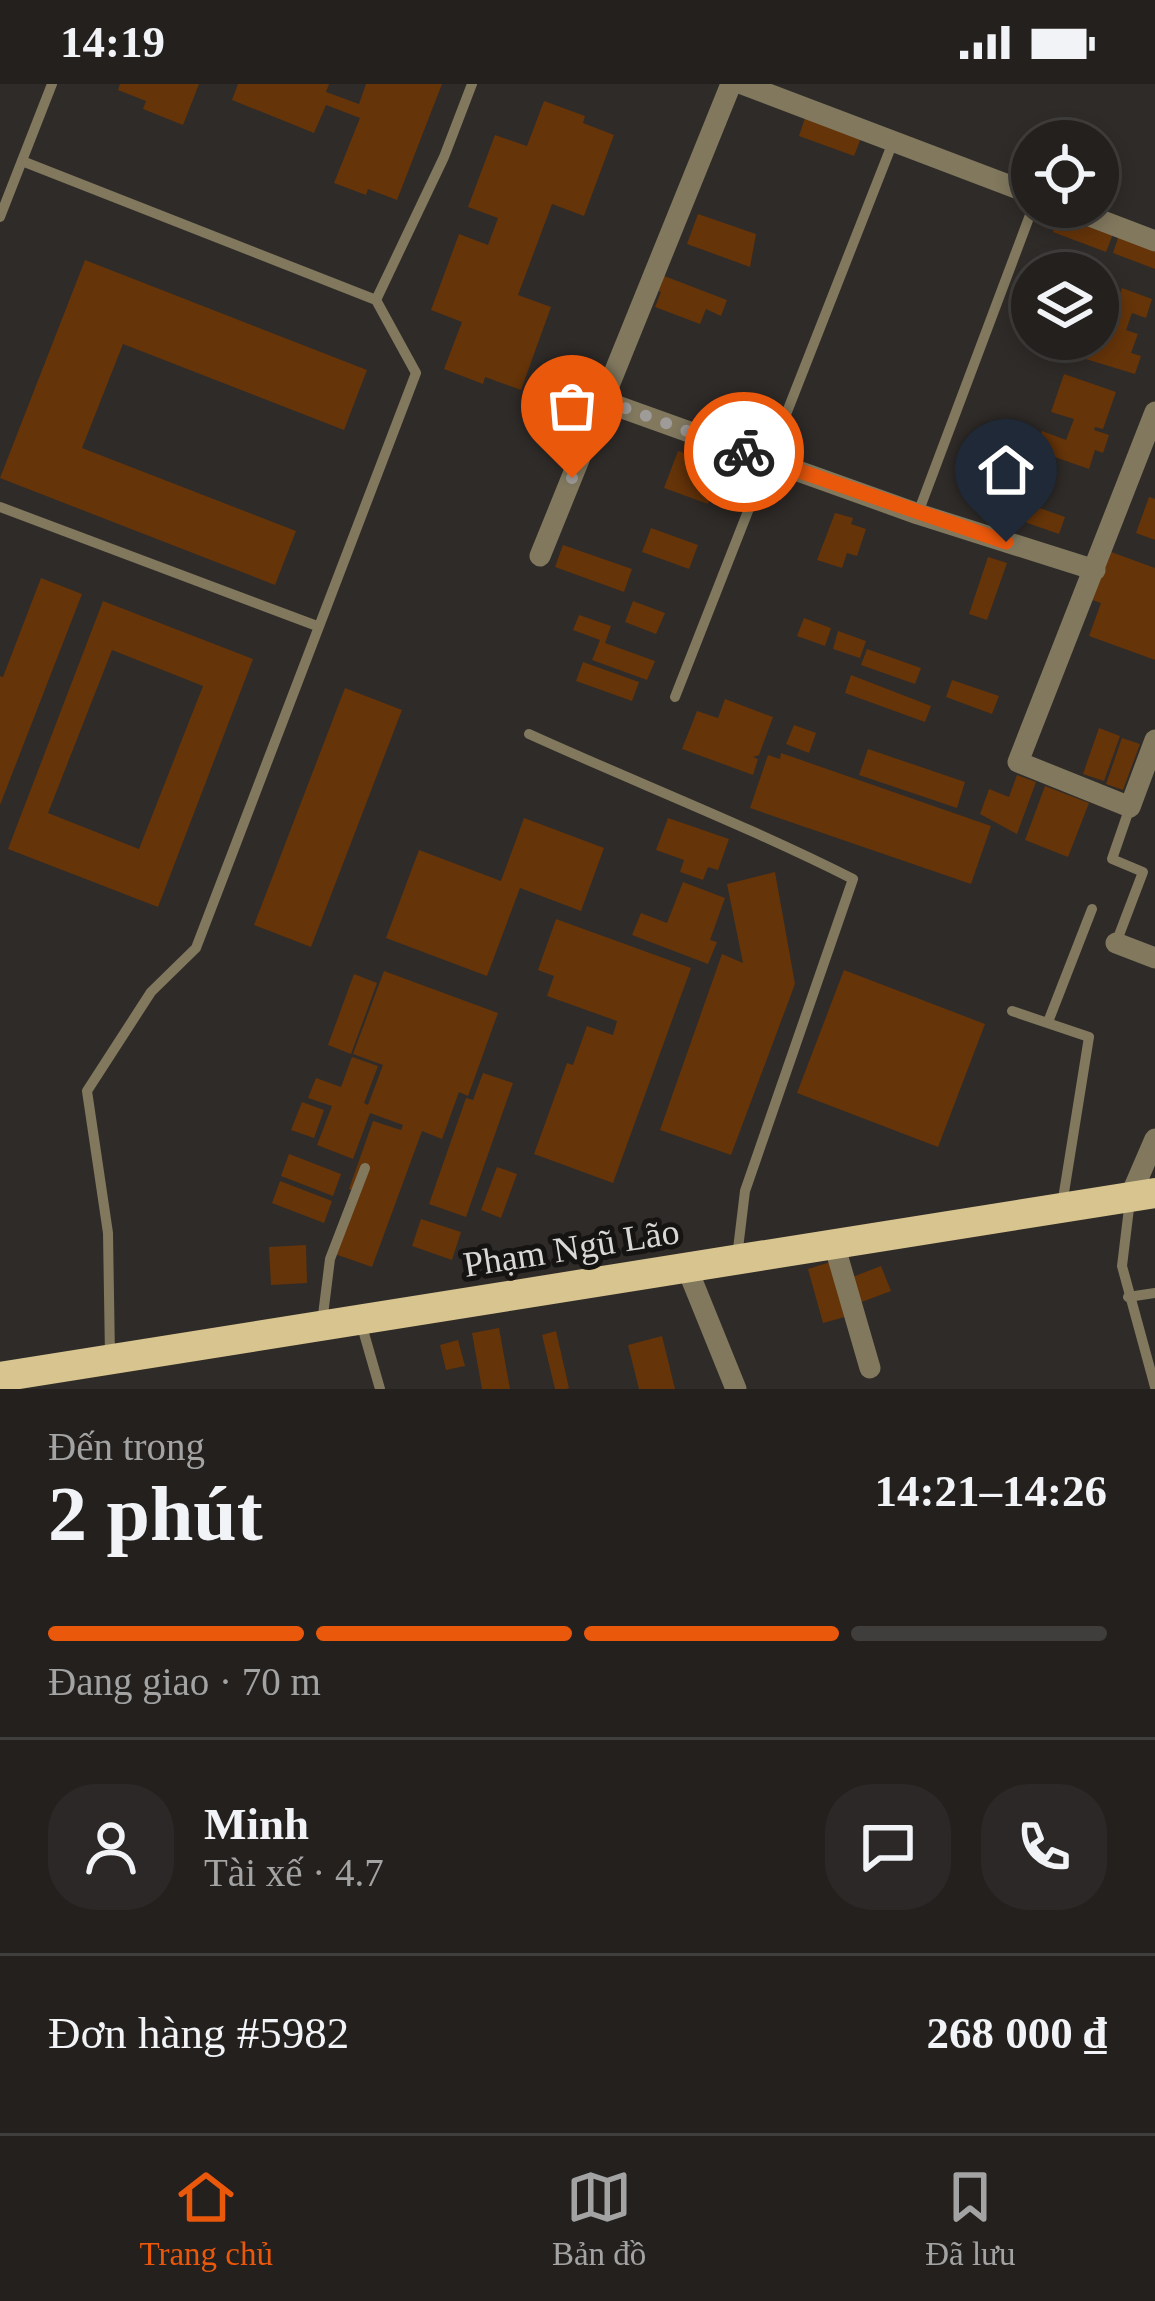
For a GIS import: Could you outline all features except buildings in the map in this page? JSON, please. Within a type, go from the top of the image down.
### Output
[{"type":"main road","name":"Phạm Ngũ Lão","points":[[0,1377],[47,1380],[110,1360],[1143,1195]]},
{"type":"street","points":[[540,556],[730,84]]},
{"type":"street","points":[[742,84],[1011,186]]},
{"type":"street","points":[[1119,227],[1155,241]]},
{"type":"street","points":[[603,400],[918,514],[1094,570]]},
{"type":"street","points":[[1155,412],[1018,762],[1130,807],[1155,740]]},
{"type":"street","points":[[1116,943],[1155,958]]},
{"type":"street","points":[[1143,1195],[1155,1139]]},
{"type":"street","points":[[834,1244],[870,1368]]},
{"type":"street","points":[[687,1268],[736,1389]]},
{"type":"lane","points":[[0,217],[52,84]]},
{"type":"lane","points":[[376,300],[472,84]]},
{"type":"lane","points":[[675,697],[894,141]]},
{"type":"lane","points":[[22,161],[376,300],[416,373],[196,948],[151,992],[87,1091],[108,1233],[110,1360]]},
{"type":"lane","points":[[918,514],[1025,228]]},
{"type":"lane","points":[[0,507],[316,626]]},
{"type":"lane","points":[[529,734],[780,842],[853,879],[745,1191],[737,1260]]},
{"type":"lane","points":[[1116,943],[1143,872],[1112,859],[1130,807]]},
{"type":"lane","points":[[1048,1022],[1092,909]]},
{"type":"lane","points":[[1012,1011],[1089,1037],[1062,1208]]},
{"type":"lane","points":[[322,1326],[330,1259],[365,1168]]},
{"type":"lane","points":[[1143,1195],[1122,1266],[1155,1387]]},
{"type":"lane","points":[[1128,1297],[1155,1293]]},
{"type":"lane","points":[[360,1320],[380,1389]]},
{"type":"way so far","points":[[572,478],[603,400],[744,452]]},
{"type":"route","points":[[744,452],[1006,542]]}]
